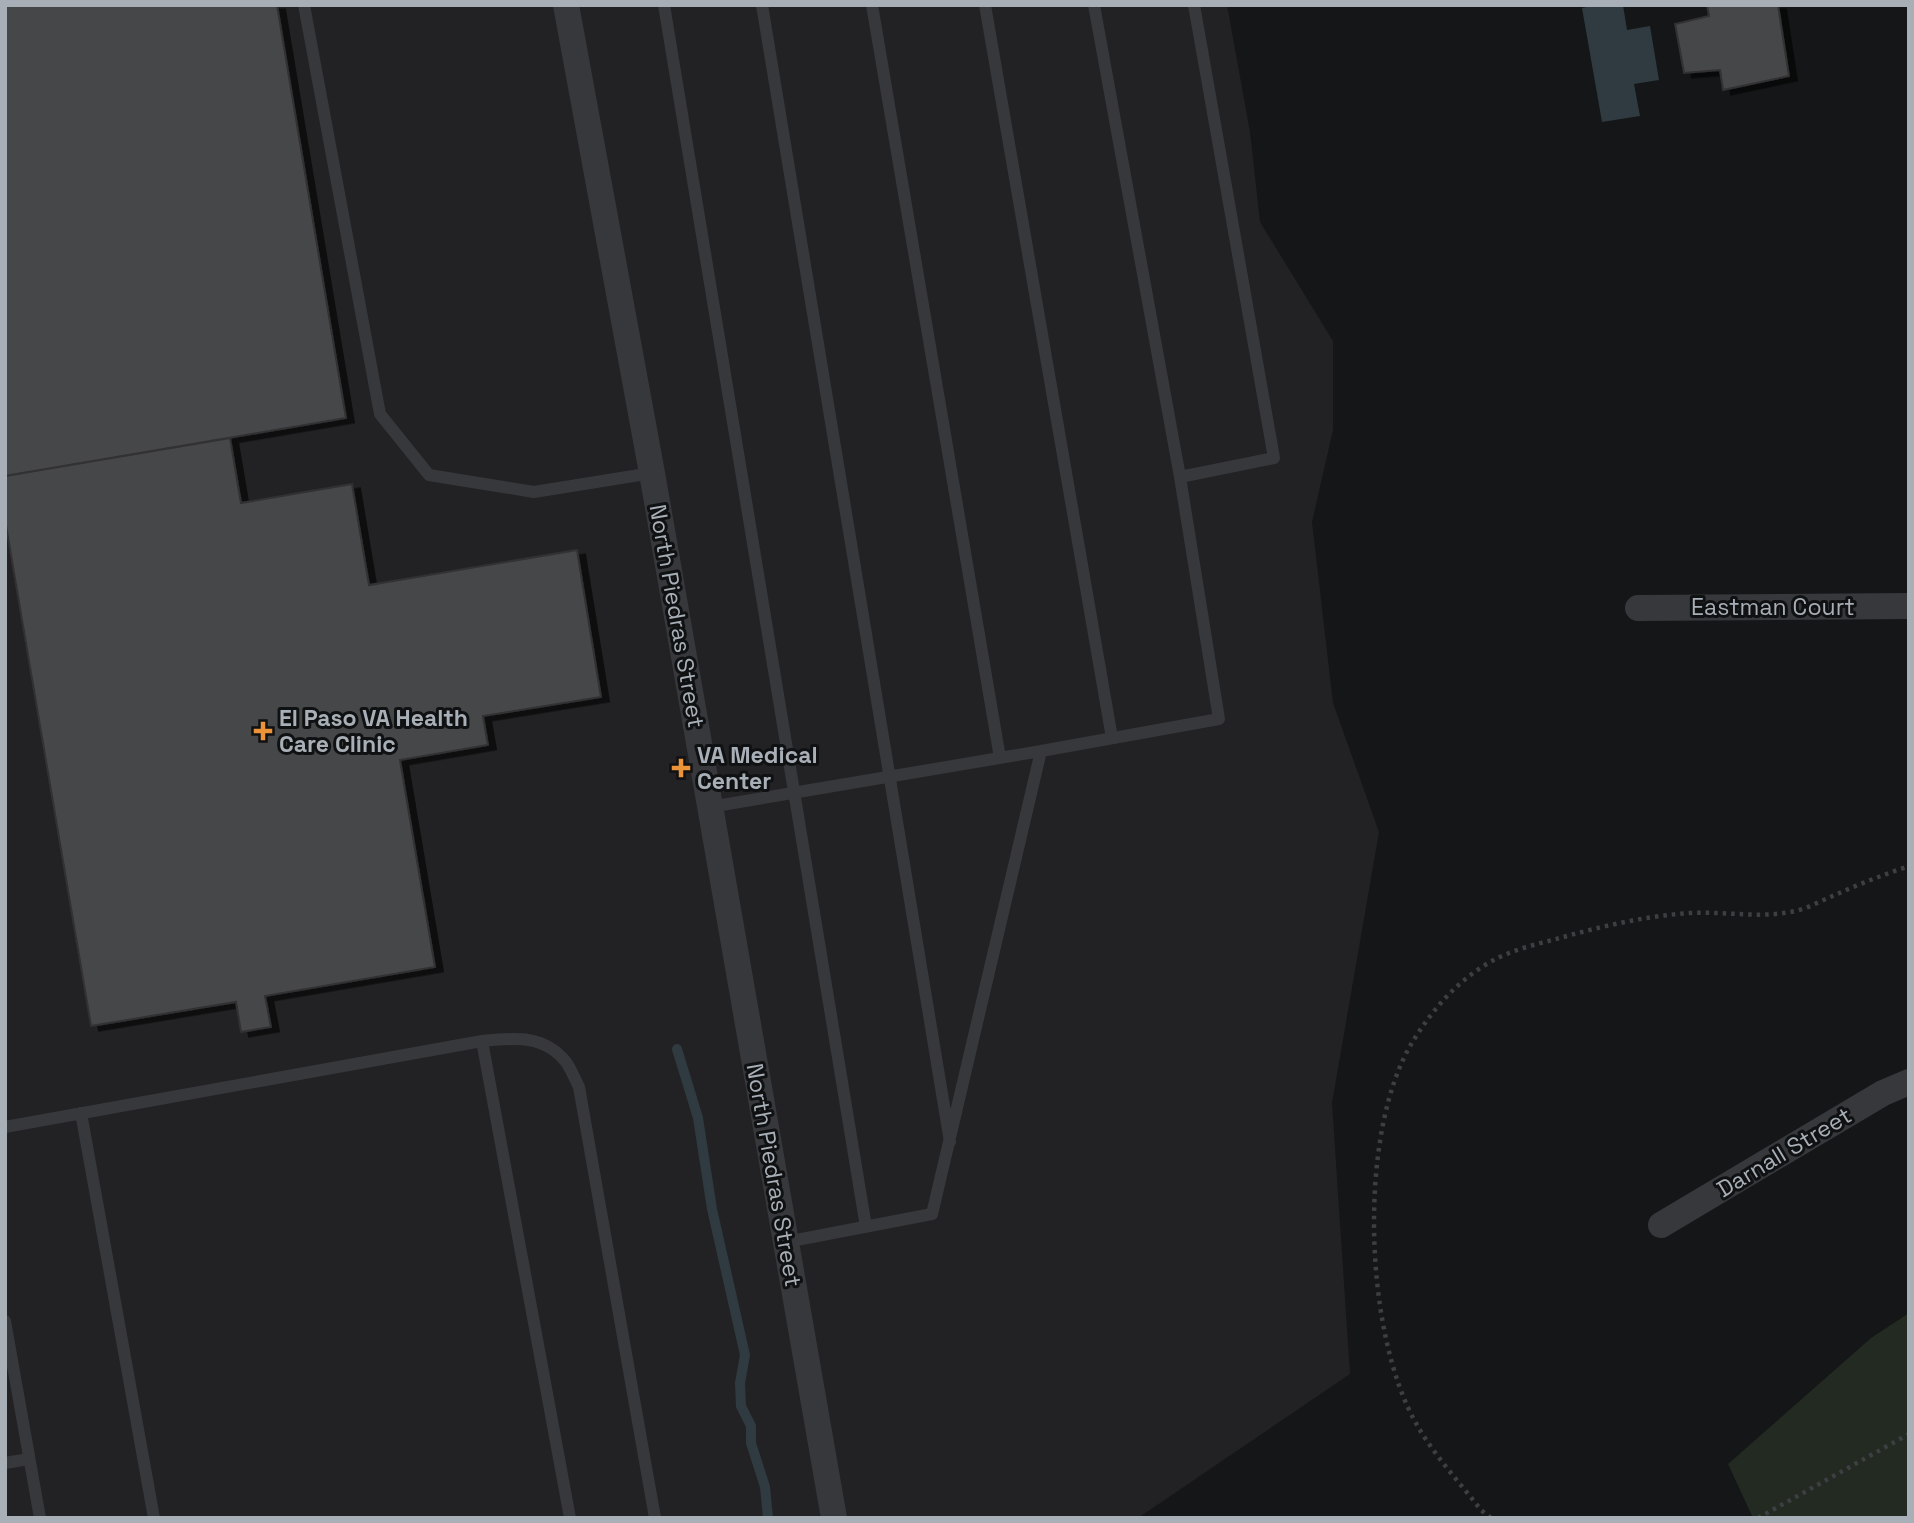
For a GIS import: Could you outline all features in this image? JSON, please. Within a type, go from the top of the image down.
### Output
[{"type":"street","name":"North Piedras Street","points":[[566,5],[652,473],[834,1518]]},
{"type":"street","name":"Eastman Court","points":[[1638,608],[1909,606]]},
{"type":"street","name":"Darnall Street","points":[[1661,1225],[1883,1093],[1909,1082]]},
{"type":"lane","points":[[304,5],[380,414],[429,475],[534,492],[652,473]]},
{"type":"lane","points":[[664,5],[866,1227]]},
{"type":"lane","points":[[762,5],[950,1142]]},
{"type":"lane","points":[[872,5],[1000,758]]},
{"type":"lane","points":[[985,5],[1112,738]]},
{"type":"lane","points":[[710,807],[1219,719],[1180,477],[1094,5]]},
{"type":"lane","points":[[1180,477],[1274,458],[1194,5]]},
{"type":"lane","points":[[786,1242],[932,1214],[1041,751]]},
{"type":"lane","points":[[5,1127],[482,1041],[522,1038],[548,1046],[565,1061],[579,1087],[655,1518]]},
{"type":"lane","points":[[482,1041],[570,1518]]},
{"type":"lane","points":[[81,1113],[154,1518]]},
{"type":"lane","points":[[5,1321],[40,1518]]},
{"type":"lane","points":[[5,1463],[29,1458]]},
{"type":"path","points":[[1491,1518],[1481,1510],[1417,1425],[1384,1338],[1375,1268],[1374,1204],[1382,1134],[1396,1080],[1412,1042],[1447,994],[1491,961],[1530,946],[1613,924],[1690,913],[1764,914],[1797,911],[1909,866]]},
{"type":"path","points":[[1758,1518],[1909,1434]]},
{"type":"shaded area","name":"VA Medical Center","points":[[5,5],[1227,5],[1250,132],[1260,222],[1333,341],[1333,430],[1312,522],[1333,703],[1379,832],[1332,1103],[1350,1374],[1138,1518],[5,1518]]},
{"type":"shaded area","points":[[1623,5],[1627,30],[1650,26],[1659,80],[1634,84],[1640,116],[1602,122],[1582,8]]},
{"type":"shaded area","points":[[1909,1313],[1909,1518],[1753,1518],[1728,1464],[1871,1338]]},
{"type":"building","points":[[5,5],[277,5],[346,418],[5,476]]},
{"type":"building","points":[[1707,5],[1778,5],[1789,76],[1723,90],[1720,70],[1684,73],[1675,24],[1709,16]]},
{"type":"building","name":"El Paso VA Health Care Clinic","points":[[230,438],[241,503],[352,484],[369,585],[577,550],[601,697],[483,716],[488,745],[400,760],[435,967],[265,996],[271,1027],[241,1032],[236,1002],[91,1026],[5,520],[5,476]]},
{"type":"waterway","points":[[677,1049],[698,1118],[712,1209],[745,1355],[740,1383],[741,1406],[751,1426],[751,1443],[765,1487],[768,1518]]},
{"type":"place","name":"El Paso VA Health Care Clinic","points":[[263,731]]},
{"type":"place","name":"VA Medical Center","points":[[681,768]]}]
